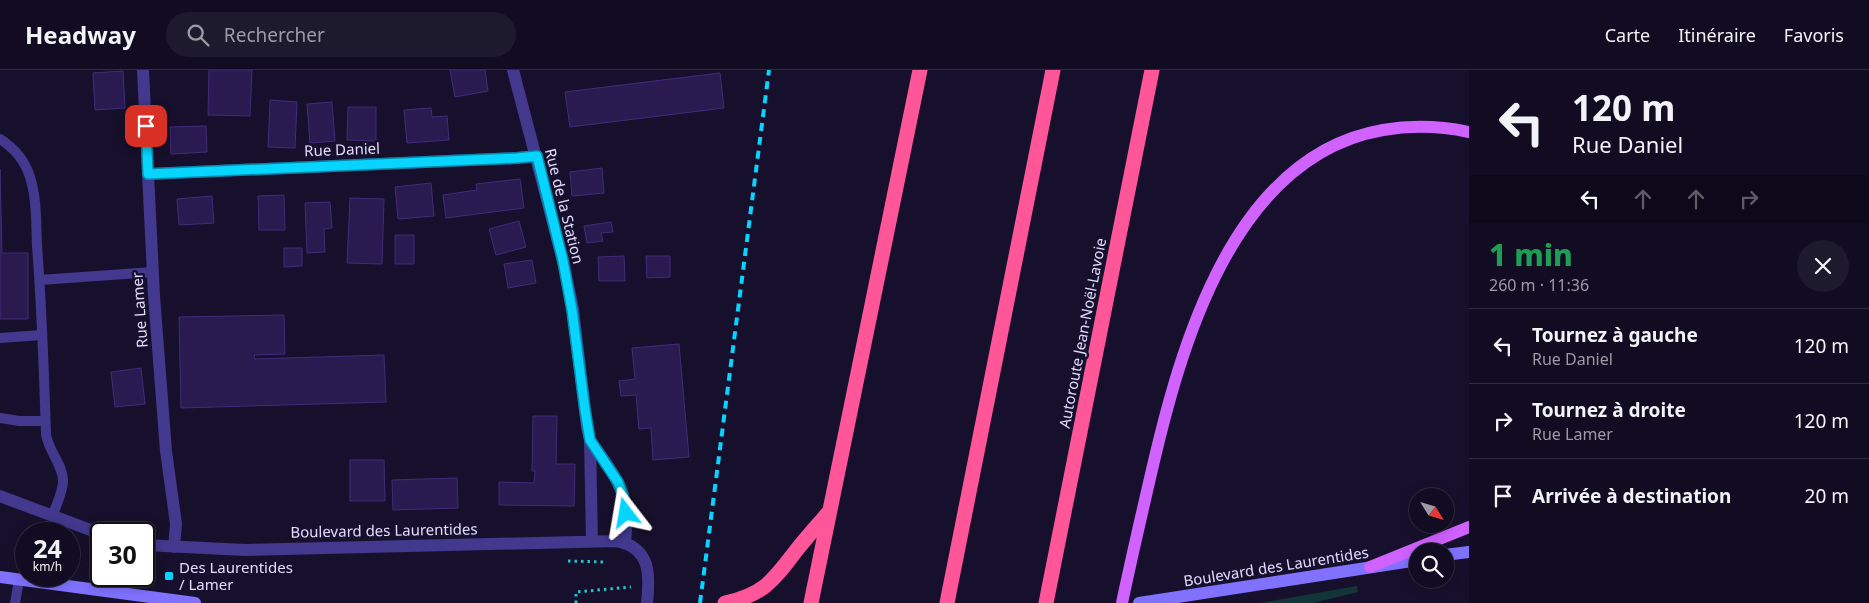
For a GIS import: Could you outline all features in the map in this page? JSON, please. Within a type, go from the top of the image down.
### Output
[{"type":"highway","points":[[811,603],[920,70]]},
{"type":"highway","points":[[947,603],[1052,70]]},
{"type":"highway","name":"Autoroute Jean-Noël-Lavoie","points":[[1046,603],[1152,70]]},
{"type":"highway","points":[[725,603],[743,600],[759,591],[779,574],[794,553],[829,512]]},
{"type":"main road","points":[[1122,603],[1167,405],[1180,364],[1207,293],[1223,260],[1244,227],[1282,183],[1312,159],[1341,142],[1374,132],[1414,126],[1432,126],[1469,132]]},
{"type":"main road","points":[[1370,567],[1469,526]]},
{"type":"main road","points":[[1454,554],[1469,552]]},
{"type":"main road","name":"Boulevard des Laurentides","points":[[1139,603],[1409,561]]},
{"type":"main road","points":[[0,577],[15,579]]},
{"type":"main road","points":[[72,587],[194,603]]},
{"type":"street","name":"Rue Lamer","points":[[144,70],[153,272],[166,451],[176,524],[174,547]]},
{"type":"street","name":"Rue de la Station","points":[[513,70],[563,261],[572,310],[590,440],[592,541]]},
{"type":"street","name":"Rue Daniel","points":[[148,174],[537,156]]},
{"type":"street","name":"Rue de la Station","points":[[590,440],[611,470],[623,495],[626,513],[625,542]]},
{"type":"street","points":[[0,496],[90,530]]},
{"type":"street","name":"Boulevard des Laurentides","points":[[155,546],[245,550],[592,541],[625,542]]},
{"type":"street","points":[[625,542],[637,551],[646,562],[649,579],[647,603]]},
{"type":"lane","points":[[0,139],[16,152],[24,163],[30,178],[34,198],[40,280],[47,442],[58,464],[63,481],[53,515]]},
{"type":"lane","points":[[40,280],[153,272]]},
{"type":"lane","points":[[0,338],[42,335]]},
{"type":"lane","points":[[0,418],[19,421],[45,421]]},
{"type":"lane","points":[[15,603],[18,587]]},
{"type":"path","points":[[568,561],[604,562]]},
{"type":"path","points":[[576,603],[576,592],[633,587]]},
{"type":"green space","points":[[1357,586],[1358,592],[1313,603],[1260,603]]},
{"type":"building","points":[[209,70],[252,70],[250,116],[208,115]]},
{"type":"building","points":[[450,70],[485,70],[488,91],[455,97]]},
{"type":"building","points":[[123,71],[125,108],[95,110],[93,73]]},
{"type":"building","points":[[720,73],[724,108],[570,127],[565,92]]},
{"type":"building","points":[[270,100],[297,102],[295,148],[268,147]]},
{"type":"building","points":[[332,102],[335,141],[310,143],[307,104]]},
{"type":"building","points":[[348,107],[376,107],[376,141],[347,140]]},
{"type":"building","points":[[431,108],[432,117],[447,116],[449,140],[407,143],[404,110]]},
{"type":"building","points":[[206,126],[207,152],[171,154],[170,127]]},
{"type":"building","points":[[602,168],[604,193],[572,196],[570,172]]},
{"type":"building","points":[[0,169],[2,253],[28,253],[28,319],[0,319]]},
{"type":"building","points":[[520,179],[524,208],[446,218],[443,195],[477,190],[476,184]]},
{"type":"building","points":[[431,183],[434,216],[398,219],[395,187]]},
{"type":"building","points":[[284,195],[285,230],[259,230],[258,196]]},
{"type":"building","points":[[212,196],[214,223],[179,225],[177,199]]},
{"type":"building","points":[[350,198],[384,199],[382,264],[347,263]]},
{"type":"building","points":[[330,202],[332,228],[324,229],[325,252],[307,253],[305,203]]},
{"type":"building","points":[[519,221],[526,247],[496,255],[489,229]]},
{"type":"building","points":[[611,222],[613,232],[601,233],[603,241],[587,243],[584,226]]},
{"type":"building","points":[[395,235],[414,235],[414,264],[395,264]]},
{"type":"building","points":[[284,248],[302,248],[302,266],[284,267]]},
{"type":"building","points":[[624,256],[625,281],[599,281],[598,257]]},
{"type":"building","points":[[646,256],[670,256],[670,277],[647,278]]},
{"type":"building","points":[[532,260],[536,283],[508,288],[504,264]]},
{"type":"building","points":[[284,315],[285,354],[254,355],[255,359],[384,355],[386,402],[181,408],[179,317]]},
{"type":"building","points":[[679,344],[689,457],[653,460],[651,428],[639,429],[636,395],[621,396],[619,381],[635,379],[632,348]]},
{"type":"building","points":[[141,368],[145,404],[115,407],[111,372]]},
{"type":"building","points":[[533,416],[557,416],[556,464],[575,464],[574,506],[499,505],[499,482],[534,483],[535,471],[532,471]]},
{"type":"building","points":[[350,460],[384,460],[385,501],[350,501]]},
{"type":"building","points":[[457,478],[458,508],[393,510],[392,480]]},
{"type":"railway","points":[[700,603],[769,70]]},
{"type":"place","name":"Des Laurentides / Lamer","points":[[169,576]]},
{"type":"route","points":[[146,126],[148,174],[527,158],[537,156],[563,261],[572,310],[590,440],[618,482],[623,495],[626,513]]}]
